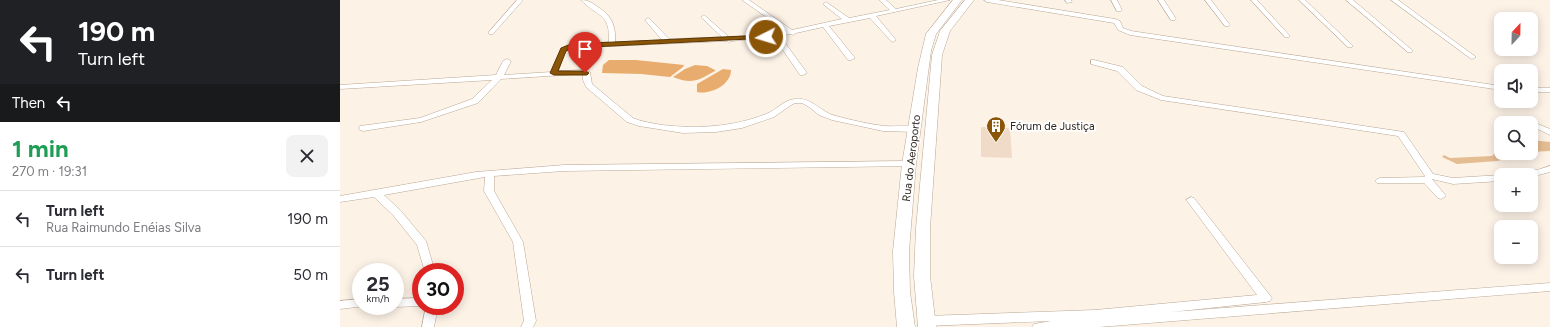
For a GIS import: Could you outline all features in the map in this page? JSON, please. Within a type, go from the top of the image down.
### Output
[{"type":"main road","name":"Rua do Aeroporto","points":[[927,324],[922,276],[923,228],[937,55],[949,17],[958,0]]},
{"type":"main road","name":"Rua do Aeroporto","points":[[906,327],[902,292],[901,251],[909,164],[926,50],[931,34],[970,0]]},
{"type":"main road","points":[[907,185],[926,184]]},
{"type":"street","points":[[491,33],[520,0]]},
{"type":"street","points":[[584,0],[608,17],[612,25],[612,45]]},
{"type":"street","points":[[745,0],[792,32]]},
{"type":"street","points":[[882,0],[894,10]]},
{"type":"street","points":[[554,73],[563,50],[567,47],[729,40],[776,36],[946,0]]},
{"type":"street","points":[[987,0],[1114,21],[1118,22],[1120,29],[1130,33],[1494,87]]},
{"type":"street","points":[[1114,0],[1119,10]]},
{"type":"street","points":[[1161,0],[1173,19]]},
{"type":"street","points":[[1208,0],[1227,25]]},
{"type":"street","points":[[1254,0],[1287,36]]},
{"type":"street","points":[[1302,0],[1350,46]]},
{"type":"street","points":[[1349,0],[1410,51]]},
{"type":"street","points":[[1394,0],[1472,57]]},
{"type":"street","points":[[826,4],[847,20]]},
{"type":"street","points":[[871,15],[893,40]]},
{"type":"street","points":[[704,17],[729,40]]},
{"type":"street","points":[[648,20],[668,42]]},
{"type":"street","points":[[825,26],[851,58]]},
{"type":"street","points":[[776,36],[803,73]]},
{"type":"street","points":[[363,128],[421,120],[475,101],[499,77],[507,61]]},
{"type":"street","points":[[1094,62],[1120,69],[1139,88],[1161,98],[1401,134],[1441,196]]},
{"type":"street","points":[[340,87],[581,72],[587,74],[586,80],[589,84],[630,120],[638,124],[683,130],[716,129],[739,126],[772,115],[788,103],[795,101],[812,105],[822,113],[832,118],[883,128],[914,129]]},
{"type":"street","points":[[1538,90],[1550,90]]},
{"type":"street","points":[[1538,126],[1550,132]]},
{"type":"street","points":[[340,199],[377,194],[464,177],[557,169],[622,166],[909,164]]},
{"type":"street","points":[[1538,173],[1550,169]]},
{"type":"street","points":[[490,174],[489,191],[518,242],[530,321],[527,327]]},
{"type":"street","points":[[1380,181],[1428,178],[1453,181],[1494,178]]},
{"type":"street","points":[[377,194],[398,213],[422,244],[427,263]]},
{"type":"street","points":[[927,324],[1095,315],[1266,298],[1191,200]]},
{"type":"street","points":[[1038,327],[1550,287]]},
{"type":"street","points":[[340,305],[352,304]]},
{"type":"street","points":[[428,327],[430,315]]},
{"type":"shaded area","points":[[609,60],[636,60],[684,65],[670,77],[641,74],[602,73],[603,65]]},
{"type":"shaded area","points":[[695,65],[707,66],[715,71],[700,79],[690,81],[673,77],[685,69]]},
{"type":"shaded area","points":[[723,69],[731,70],[728,80],[724,84],[719,88],[708,92],[697,92],[697,84]]},
{"type":"shaded area","points":[[1538,141],[1550,142],[1550,151],[1538,152]]},
{"type":"shaded area","points":[[1494,154],[1494,160],[1501,160],[1457,164],[1442,157],[1444,155],[1450,158],[1492,156]]},
{"type":"building","name":"Fórum de Justiça","points":[[981,127],[1010,128],[1012,158],[981,157]]},
{"type":"place","name":"Fórum de Justiça","points":[[996,143]]},
{"type":"route","points":[[585,73],[554,73],[563,50],[571,46],[729,40],[766,37]]}]
